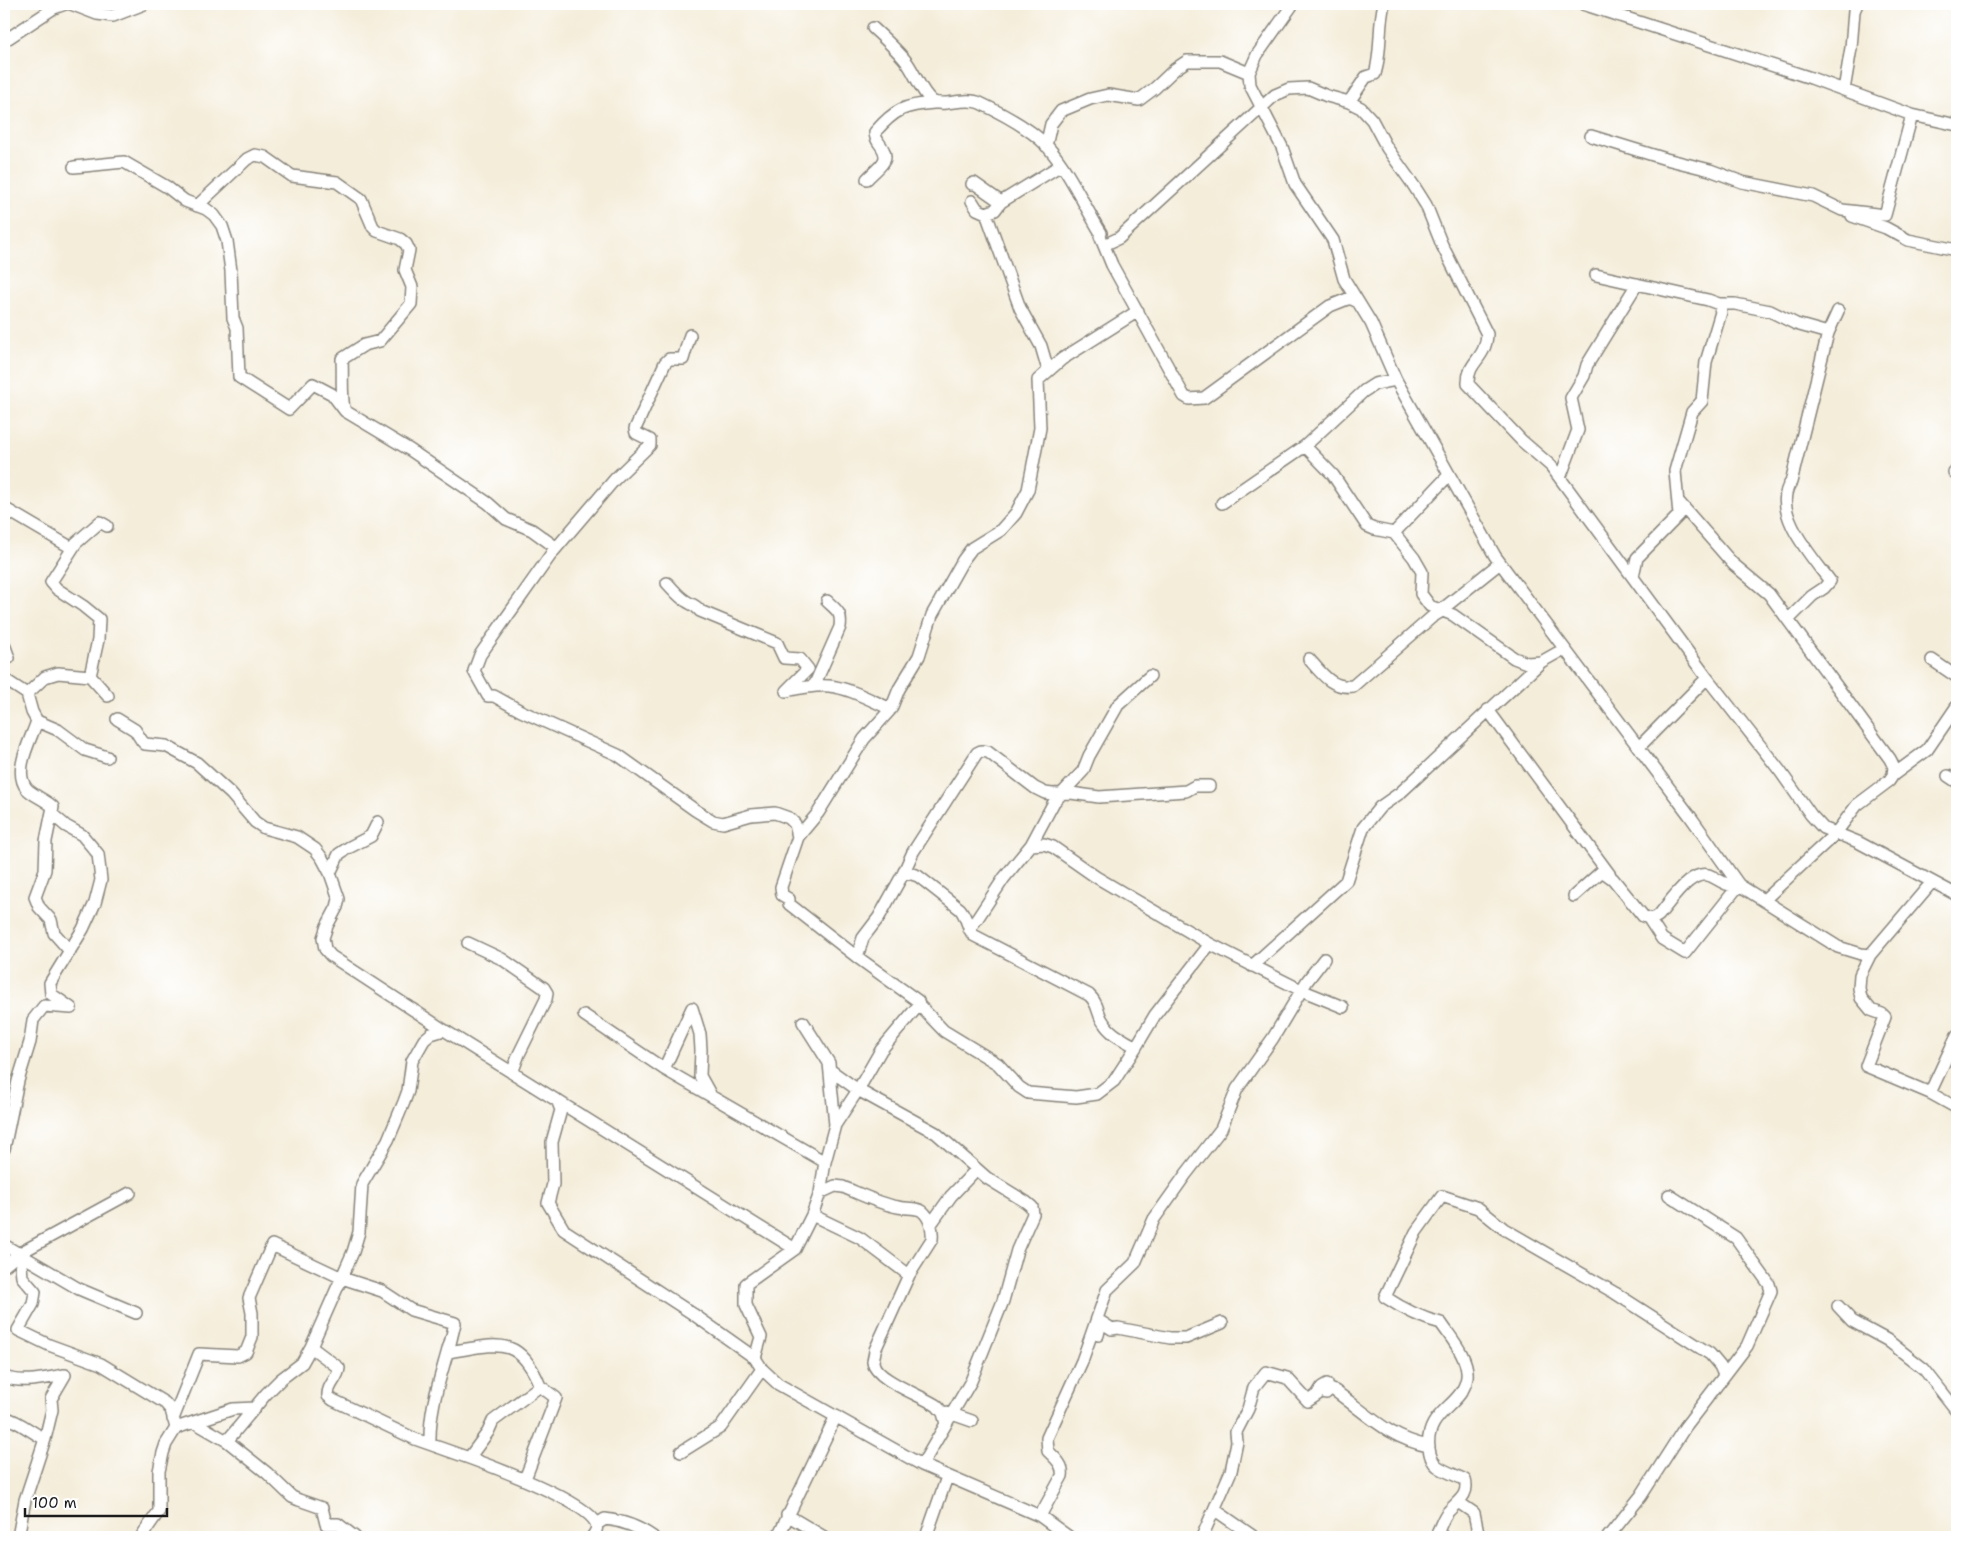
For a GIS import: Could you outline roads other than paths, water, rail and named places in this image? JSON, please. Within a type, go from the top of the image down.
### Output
[{"type":"street","points":[[4,41],[54,8],[65,4]]},
{"type":"street","points":[[71,4],[97,14],[113,16],[144,4]]},
{"type":"street","points":[[1293,4],[1257,55],[1249,73],[1250,85],[1282,147],[1295,184],[1333,240],[1344,279],[1371,322],[1396,380],[1472,517],[1500,562],[1639,747],[1739,885],[1838,947],[1870,955]]},
{"type":"street","points":[[1349,102],[1366,77],[1375,74],[1380,45],[1381,14],[1384,4]]},
{"type":"street","points":[[1583,4],[1912,114],[1957,125]]},
{"type":"street","points":[[1844,90],[1851,48],[1854,11],[1857,4]]},
{"type":"street","points":[[873,28],[906,61],[934,103]]},
{"type":"street","points":[[1046,146],[1051,124],[1061,111],[1090,99],[1108,95],[1139,100],[1187,61],[1220,61],[1249,73]]},
{"type":"street","points":[[1104,245],[1119,238],[1275,95],[1289,89],[1308,88],[1362,108],[1372,120],[1387,148],[1422,199],[1442,245],[1487,334],[1483,354],[1467,375],[1468,384],[1522,441],[1551,466],[1707,678],[1780,771],[1811,815],[1823,828],[1858,842],[1957,894]]},
{"type":"street","points":[[867,179],[884,162],[886,156],[886,151],[875,137],[875,132],[904,107],[967,100],[979,103],[1027,130],[1046,146],[1074,184],[1101,233],[1100,236],[1112,264],[1184,396],[1189,399],[1204,398],[1330,306],[1350,298],[1358,302]]},
{"type":"street","points":[[1592,136],[1666,159],[1710,170],[1742,182],[1813,196],[1842,210],[1885,215],[1912,114]]},
{"type":"street","points":[[197,206],[247,159],[255,155],[265,157],[292,176],[337,182],[361,199],[376,231],[400,239],[406,244],[409,250],[405,270],[412,288],[411,304],[380,341],[364,345],[342,359],[344,411]]},
{"type":"street","points":[[74,167],[124,162],[167,187],[185,201],[214,215],[222,226],[227,241],[233,318],[237,328],[239,377],[289,409],[314,384],[332,394],[344,411],[410,450],[488,503],[506,519],[532,530],[549,541],[554,546],[552,553]]},
{"type":"street","points":[[972,201],[977,209],[986,213],[995,210],[1001,202],[1061,165]]},
{"type":"street","points":[[972,184],[974,183],[1001,202]]},
{"type":"street","points":[[1813,196],[1814,203],[1886,228],[1908,240],[1957,250]]},
{"type":"street","points":[[986,213],[1020,308],[1041,346],[1048,370]]},
{"type":"street","points":[[1596,275],[1718,304],[1735,304],[1770,311],[1796,324],[1828,333]]},
{"type":"street","points":[[1560,478],[1578,430],[1572,398],[1584,376],[1587,365],[1636,284]]},
{"type":"street","points":[[1633,576],[1637,558],[1679,515],[1675,471],[1692,412],[1702,401],[1706,362],[1721,312],[1718,304]]},
{"type":"street","points":[[1138,310],[1048,370],[1038,380],[1040,428],[1028,490],[1016,513],[1001,530],[972,548],[963,560],[932,615],[919,656],[899,689],[891,708],[864,739],[818,813],[798,837],[780,887],[782,895],[789,899],[790,904],[857,957],[918,1000],[919,1005],[944,1031],[998,1064],[1019,1087],[1028,1093],[1076,1097],[1097,1094],[1114,1081],[1154,1015],[1210,944]]},
{"type":"street","points":[[1788,620],[1812,596],[1824,588],[1830,580],[1803,545],[1786,508],[1787,487],[1791,482],[1828,333],[1838,312]]},
{"type":"street","points":[[690,335],[683,359],[669,359],[666,363],[634,429],[636,433],[650,440],[650,445],[616,479],[552,553],[480,655],[474,671],[488,696],[494,696],[521,711],[618,755],[713,821],[723,823],[752,814],[775,813],[789,818],[795,824],[798,837]]},
{"type":"street","points":[[1222,503],[1305,446],[1364,391],[1375,384],[1396,380]]},
{"type":"street","points":[[1305,446],[1333,475],[1366,526],[1394,533],[1414,558],[1422,572],[1421,594],[1430,606],[1453,615],[1514,658],[1527,663],[1540,662]]},
{"type":"street","points":[[1394,533],[1450,475]]},
{"type":"street","points":[[1678,501],[1733,564],[1769,594],[1890,760],[1894,767],[1893,776]]},
{"type":"street","points":[[4,508],[72,548]]},
{"type":"street","points":[[90,676],[98,640],[99,619],[57,589],[51,582],[76,543],[100,522],[107,526]]},
{"type":"street","points":[[1309,660],[1328,681],[1344,688],[1353,686],[1432,617],[1442,611],[1500,562]]},
{"type":"street","points":[[667,583],[686,602],[696,606],[700,611],[777,643],[784,658],[800,659],[808,669],[786,691],[814,686],[830,686],[891,708]]},
{"type":"street","points":[[814,686],[840,627],[841,618],[839,613],[826,602]]},
{"type":"street","points":[[4,644],[9,658],[4,657]]},
{"type":"street","points":[[1252,966],[1346,881],[1363,828],[1380,807],[1400,793],[1540,662],[1564,649]]},
{"type":"street","points":[[1932,660],[1957,677]]},
{"type":"street","points":[[27,694],[45,677],[58,673],[90,676],[108,696]]},
{"type":"street","points":[[968,929],[977,919],[1004,878],[1031,845],[1054,802],[1083,771],[1089,756],[1118,705],[1150,676]]},
{"type":"street","points":[[1639,747],[1707,678]]},
{"type":"street","points":[[4,679],[27,694],[32,712],[37,721],[58,730],[85,750],[106,757]]},
{"type":"street","points":[[1764,900],[1836,834],[1845,818],[1857,805],[1884,787],[1893,776],[1927,750],[1957,706]]},
{"type":"street","points":[[1488,710],[1613,879],[1643,916],[1649,919],[1662,939],[1685,953],[1739,885]]},
{"type":"street","points":[[117,720],[135,730],[146,744],[166,746],[197,763],[231,794],[259,825],[272,831],[297,836],[315,849],[330,873],[339,899],[323,938],[325,949],[331,956],[444,1030],[795,1249]]},
{"type":"street","points":[[37,721],[22,762],[22,779],[28,789],[53,807],[53,814],[46,841],[45,870],[35,897],[39,907],[51,920],[54,933],[70,951]]},
{"type":"street","points":[[857,957],[863,938],[903,874],[913,852],[977,753],[981,751],[988,752],[1035,788],[1045,793],[1071,792],[1099,797],[1186,791],[1195,786],[1209,786]]},
{"type":"street","points":[[4,1149],[18,1081],[30,1042],[33,1020],[44,1006],[71,1008],[51,994],[50,984],[58,967],[70,951],[95,903],[100,889],[101,880],[98,854],[82,835],[66,826],[53,814]]},
{"type":"street","points":[[330,873],[340,854],[371,836],[378,822]]},
{"type":"street","points":[[1031,845],[1044,844],[1053,847],[1096,878],[1210,944],[1301,990],[1343,1007]]},
{"type":"street","points":[[1574,896],[1602,872],[1613,879]]},
{"type":"street","points":[[903,874],[918,876],[960,909],[964,914],[968,929],[973,935],[1089,995],[1096,1001],[1100,1016],[1112,1033],[1136,1047]]},
{"type":"street","points":[[1649,919],[1659,915],[1687,882],[1697,875],[1712,875],[1731,886],[1739,885]]},
{"type":"street","points":[[1932,882],[1870,955],[1860,975],[1859,988],[1861,998],[1866,1005],[1885,1017],[1866,1066],[1930,1093],[1957,1108]]},
{"type":"street","points":[[468,943],[502,959],[544,988],[547,993],[546,999],[518,1054],[512,1072]]},
{"type":"street","points":[[1040,1516],[1062,1476],[1063,1470],[1062,1466],[1048,1451],[1047,1438],[1082,1361],[1107,1290],[1134,1263],[1154,1219],[1221,1129],[1237,1089],[1273,1038],[1301,990],[1324,959]]},
{"type":"street","points":[[755,1358],[761,1337],[746,1305],[746,1284],[795,1249],[812,1215],[820,1193],[825,1162],[835,1125],[881,1050],[919,1005]]},
{"type":"street","points":[[664,1069],[692,1008],[700,1034],[700,1076],[710,1094]]},
{"type":"street","points":[[584,1015],[664,1069],[825,1162]]},
{"type":"street","points":[[803,1022],[829,1063],[835,1125]]},
{"type":"street","points":[[227,1441],[281,1379],[302,1363],[311,1347],[353,1252],[359,1232],[362,1184],[388,1140],[404,1102],[408,1091],[412,1061],[417,1051],[431,1034],[444,1030]]},
{"type":"street","points":[[1930,1093],[1957,1035]]},
{"type":"street","points":[[830,1070],[858,1090],[927,1127],[987,1178],[1032,1208],[1034,1214],[1017,1250],[1003,1301],[971,1381],[947,1417],[922,1465]]},
{"type":"street","points":[[557,1100],[561,1110],[552,1142],[553,1184],[548,1203],[564,1230],[755,1358],[762,1369],[778,1384],[922,1465],[1040,1516],[1065,1536]]},
{"type":"street","points":[[930,1224],[951,1196],[972,1174]]},
{"type":"street","points":[[820,1193],[835,1186],[843,1187],[895,1207],[923,1211],[933,1232],[932,1239],[909,1274],[875,1350],[873,1362],[876,1370],[883,1377],[928,1400],[937,1406],[947,1417],[972,1421]]},
{"type":"street","points":[[4,1266],[20,1253],[130,1193]]},
{"type":"street","points":[[1608,1537],[1641,1496],[1685,1427],[1747,1346],[1770,1292],[1769,1284],[1736,1238],[1669,1195]]},
{"type":"street","points":[[1443,1537],[1438,1531],[1446,1514],[1464,1496],[1467,1486],[1465,1480],[1436,1466],[1431,1457],[1429,1435],[1433,1424],[1443,1410],[1460,1395],[1464,1387],[1467,1366],[1441,1323],[1428,1320],[1410,1312],[1385,1297],[1416,1232],[1442,1196],[1478,1208],[1504,1229],[1615,1293],[1716,1360],[1724,1376]]},
{"type":"street","points":[[812,1215],[860,1238],[909,1274]]},
{"type":"street","points":[[4,1245],[79,1289],[136,1313]]},
{"type":"street","points":[[141,1537],[159,1511],[159,1472],[163,1453],[199,1354],[238,1356],[246,1352],[252,1337],[250,1298],[272,1245],[342,1278],[382,1291],[411,1310],[454,1323]]},
{"type":"street","points":[[20,1253],[22,1277],[35,1292],[33,1304],[18,1330],[49,1345],[101,1364],[165,1403],[172,1410],[175,1424]]},
{"type":"street","points":[[1838,1306],[1852,1321],[1887,1340],[1924,1369],[1957,1412]]},
{"type":"street","points":[[1082,1361],[1093,1350],[1101,1322],[1112,1329],[1118,1328],[1170,1338],[1186,1338],[1222,1323]]},
{"type":"street","points":[[454,1323],[448,1352],[501,1345],[514,1348],[533,1368],[540,1386],[556,1398],[525,1479]]},
{"type":"street","points":[[430,1444],[433,1400],[454,1323]]},
{"type":"street","points":[[311,1347],[339,1368],[339,1372],[328,1389],[328,1396],[390,1428],[525,1479],[587,1512],[596,1524],[597,1529],[592,1537]]},
{"type":"street","points":[[681,1452],[721,1428],[762,1369]]},
{"type":"street","points":[[1202,1537],[1231,1472],[1238,1442],[1236,1432],[1248,1409],[1254,1387],[1266,1372],[1287,1378],[1308,1401],[1317,1395],[1327,1384],[1326,1393],[1330,1389],[1335,1391],[1390,1433],[1414,1443],[1429,1446]]},
{"type":"street","points":[[4,1377],[13,1380],[36,1380],[65,1375],[51,1399],[52,1410],[26,1500],[18,1537]]},
{"type":"street","points":[[469,1458],[488,1432],[493,1421],[540,1386]]},
{"type":"street","points":[[175,1424],[194,1422],[233,1409],[255,1408]]},
{"type":"street","points":[[778,1537],[836,1416]]},
{"type":"street","points":[[4,1417],[13,1419],[45,1439]]},
{"type":"street","points":[[194,1422],[227,1441],[268,1473],[292,1497],[322,1508],[326,1524],[338,1524],[355,1537]]},
{"type":"street","points":[[926,1537],[947,1477]]},
{"type":"street","points":[[1458,1502],[1474,1513],[1479,1537]]},
{"type":"street","points":[[1215,1510],[1254,1537]]},
{"type":"street","points":[[787,1515],[824,1537]]},
{"type":"street","points":[[596,1524],[605,1519],[619,1520],[643,1530],[653,1537]]}]
